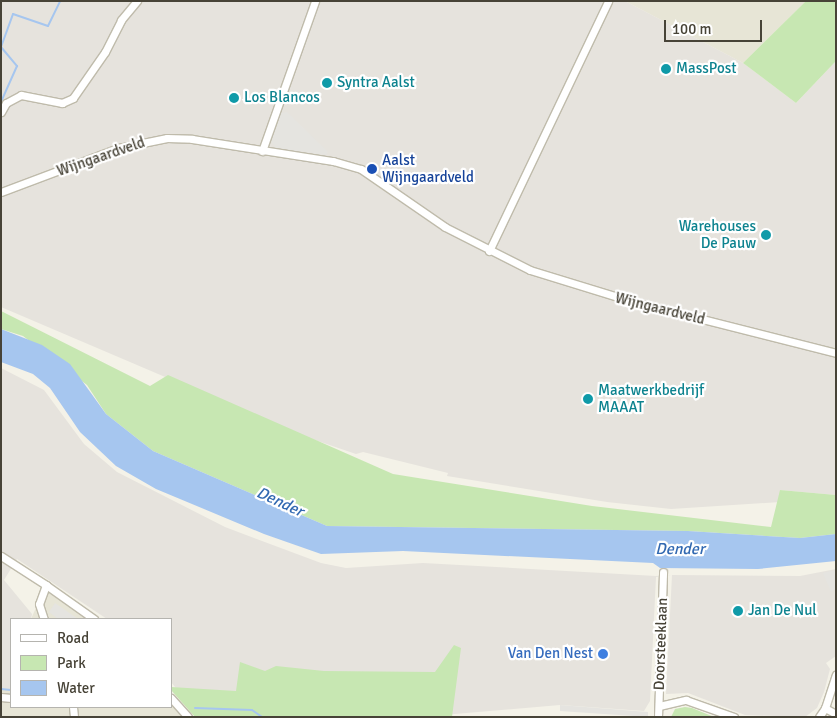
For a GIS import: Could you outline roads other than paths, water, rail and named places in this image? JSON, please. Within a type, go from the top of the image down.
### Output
[{"type":"street","points":[[1,112],[6,103],[21,95],[62,103],[73,98],[105,52],[121,20],[136,1]]},
{"type":"street","points":[[262,151],[315,1]]},
{"type":"street","points":[[489,251],[608,1]]},
{"type":"street","name":"Wijngaardveld","points":[[1,192],[118,148],[150,140],[192,139],[332,161],[361,169],[403,200],[489,251],[579,287],[836,353]]},
{"type":"street","points":[[1,556],[93,618]]},
{"type":"street","name":"Doorsteeklaan","points":[[658,717],[663,572]]},
{"type":"street","points":[[44,618],[39,604],[46,585]]},
{"type":"street","points":[[818,717],[825,708],[836,675]]},
{"type":"street","points":[[172,699],[188,717]]},
{"type":"street","points":[[659,706],[686,700],[734,717]]},
{"type":"street","points":[[825,708],[836,714]]},
{"type":"water","name":"Dender","points":[[1,329],[42,345],[70,364],[106,414],[153,451],[327,526],[688,531],[800,538],[836,534],[836,561],[758,569],[660,568],[653,563],[403,551],[321,554],[264,534],[156,489],[116,466],[80,432],[50,388],[33,374],[1,362]]},
{"type":"waterway","points":[[1,47],[13,14],[48,26],[60,1]]},
{"type":"waterway","points":[[1,47],[17,66],[1,102]]},
{"type":"waterway","points":[[1,689],[10,690]]},
{"type":"waterway","points":[[195,708],[252,710],[262,717]]},
{"type":"place","name":"MassPost","points":[[666,69]]},
{"type":"place","name":"Syntra Aalst","points":[[327,83]]},
{"type":"place","name":"Los Blancos","points":[[234,98]]},
{"type":"place","name":"Aalst Wijngaardveld","points":[[372,169]]},
{"type":"place","name":"Warehouses De Pauw","points":[[766,235]]},
{"type":"place","name":"Maatwerkbedrijf MAAAT","points":[[588,399]]},
{"type":"place","name":"Jan De Nul","points":[[738,611]]},
{"type":"place","name":"Van Den Nest","points":[[603,654]]}]
